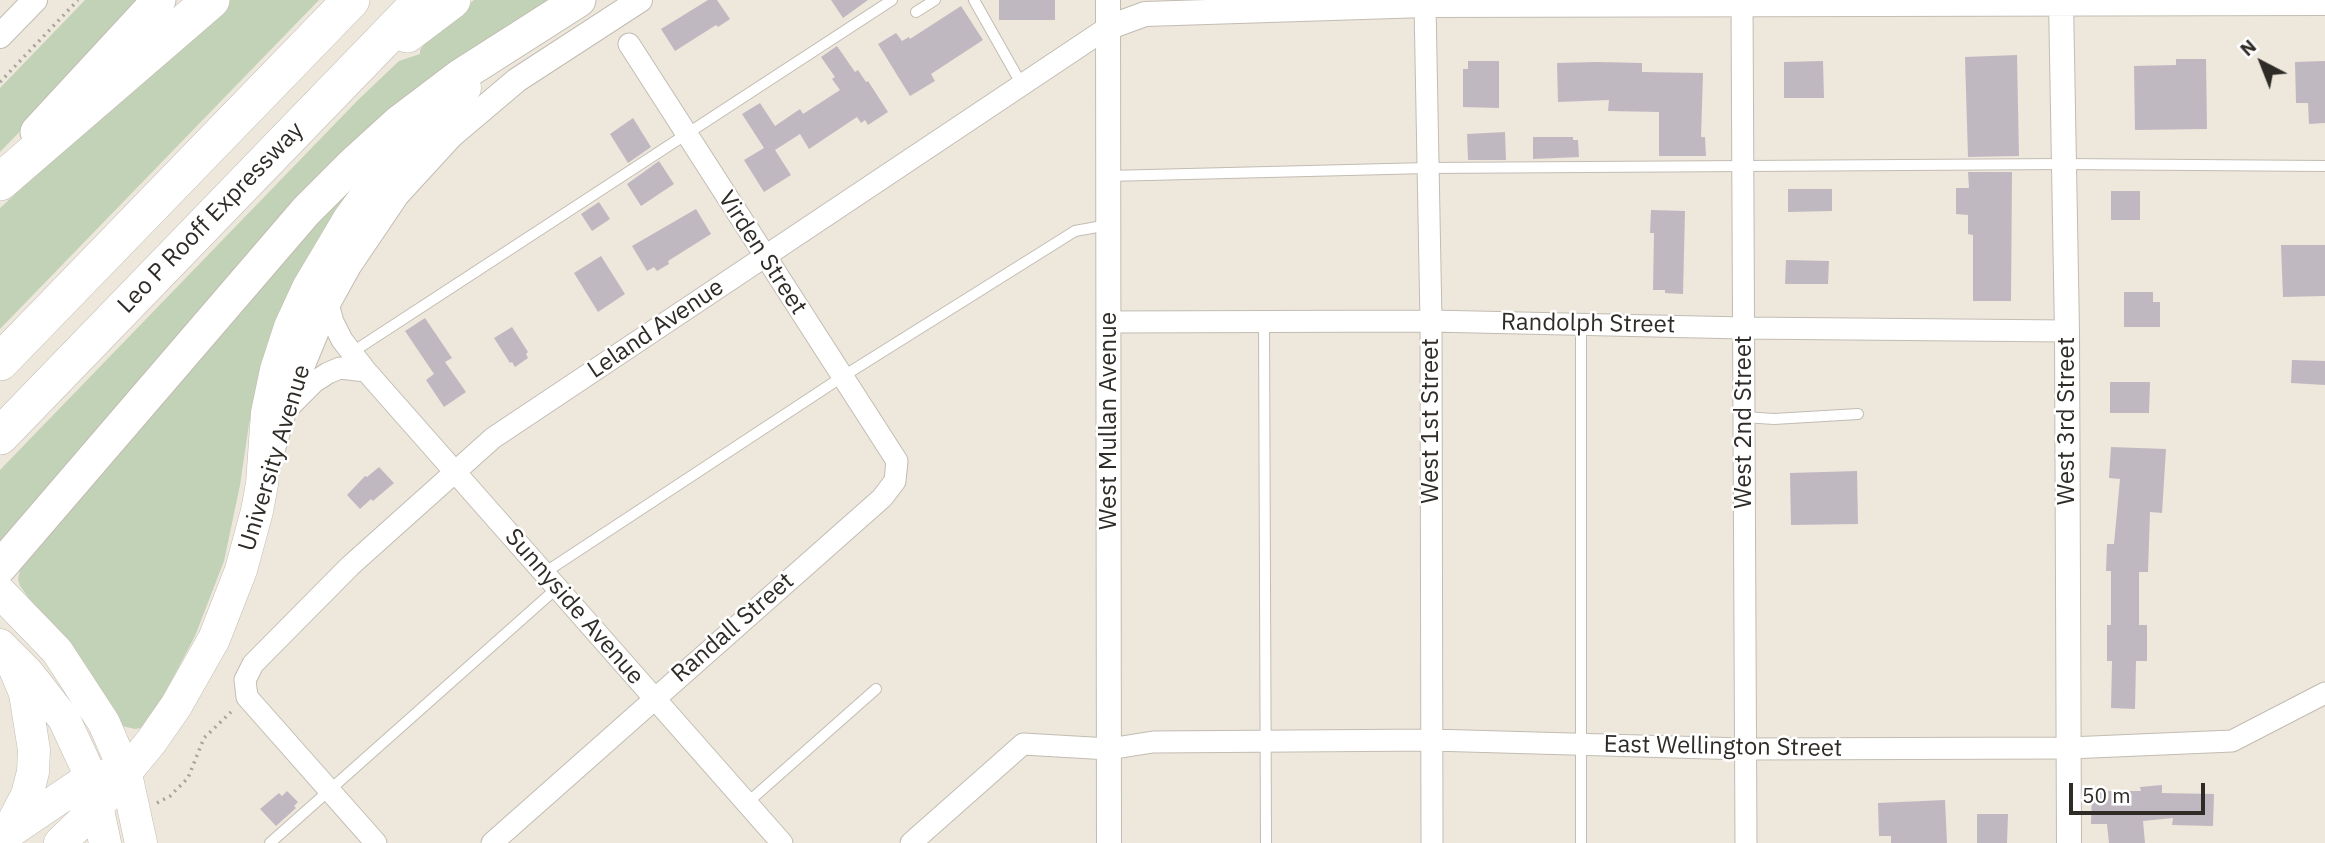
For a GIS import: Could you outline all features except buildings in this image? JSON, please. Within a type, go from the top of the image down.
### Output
[{"type":"highway","points":[[0,171],[159,0]]},
{"type":"highway","points":[[0,182],[211,0]]},
{"type":"highway","name":"Leo P Rooff Expressway","points":[[0,362],[351,0]]},
{"type":"highway","name":"Leo P Rooff Expressway","points":[[0,436],[422,0]]},
{"type":"highway","points":[[346,78],[452,0]]},
{"type":"highway","points":[[0,567],[306,211],[353,164],[398,123],[460,76],[580,0]]},
{"type":"main road","points":[[262,484],[267,413],[276,370],[290,327],[308,288],[349,219],[376,182],[437,114],[468,85],[580,0]]},
{"type":"main road","name":"University Avenue","points":[[3,838],[126,774],[176,706],[214,639],[242,570],[262,484]]},
{"type":"main road","points":[[0,592],[49,642],[74,674],[104,723],[126,774],[138,829]]},
{"type":"main road","points":[[4,649],[46,694],[64,719],[95,791],[106,843]]},
{"type":"main road","points":[[3,838],[27,795],[33,772],[34,750],[25,693],[4,649]]},
{"type":"main road","name":"University Avenue","points":[[60,843],[95,791]]},
{"type":"street","name":"University Avenue","points":[[262,484],[284,411],[328,304],[372,230],[397,195],[452,135],[517,80],[640,0]]},
{"type":"street","name":"West Mullan Avenue","points":[[1108,0],[1109,843]]},
{"type":"street","points":[[1107,28],[1145,14],[1425,2],[2325,3]]},
{"type":"street","name":"West 1st Street","points":[[1425,2],[1431,321],[1432,843]]},
{"type":"street","name":"West 2nd Street","points":[[1742,2],[1746,843]]},
{"type":"street","name":"West 3rd Street","points":[[2061,2],[2067,331],[2069,843]]},
{"type":"street","points":[[0,36],[27,3]]},
{"type":"street","name":"Leland Avenue","points":[[329,790],[247,697],[246,680],[253,664],[350,566],[493,438],[1107,28]]},
{"type":"street","name":"Virden Street","points":[[629,44],[897,461]]},
{"type":"street","name":"Sunnyside Avenue","points":[[328,304],[333,322],[351,353],[366,371],[782,843]]},
{"type":"street","name":"Randolph Street","points":[[1109,322],[1431,321],[2067,331]]},
{"type":"street","points":[[284,411],[314,382],[328,373],[340,368],[366,371]]},
{"type":"street","name":"Randall Street","points":[[492,843],[881,498],[895,481],[897,461]]},
{"type":"street","name":"East Wellington Street","points":[[911,843],[1023,744],[1109,749],[1153,742],[1432,740],[1744,749],[2068,748],[2232,741],[2325,693]]},
{"type":"street","points":[[329,790],[376,843]]},
{"type":"lane","points":[[351,353],[892,0]]},
{"type":"lane","points":[[916,12],[935,0]]},
{"type":"lane","points":[[974,0],[1022,85]]},
{"type":"lane","points":[[1108,176],[1428,168],[2064,163],[2325,166]]},
{"type":"lane","points":[[270,843],[550,581],[842,377],[1076,230],[1108,225]]},
{"type":"lane","points":[[1264,321],[1266,843]]},
{"type":"lane","points":[[1581,324],[1581,843]]},
{"type":"lane","points":[[1744,418],[1858,414]]},
{"type":"lane","points":[[747,803],[876,689]]},
{"type":"path","points":[[0,82],[78,0]]},
{"type":"path","points":[[138,829],[188,778],[204,738],[231,712]]},
{"type":"green space","points":[[85,0],[147,0],[0,152],[0,88]]},
{"type":"green space","points":[[229,0],[319,0],[0,329],[0,208]]},
{"type":"green space","points":[[474,0],[556,0],[489,43],[0,553],[0,470],[358,100],[399,61],[420,54],[426,42]]},
{"type":"green space","points":[[389,145],[260,381],[249,424],[224,561],[195,636],[152,718],[141,728],[122,726],[20,586],[18,579],[21,565],[277,257]]}]
